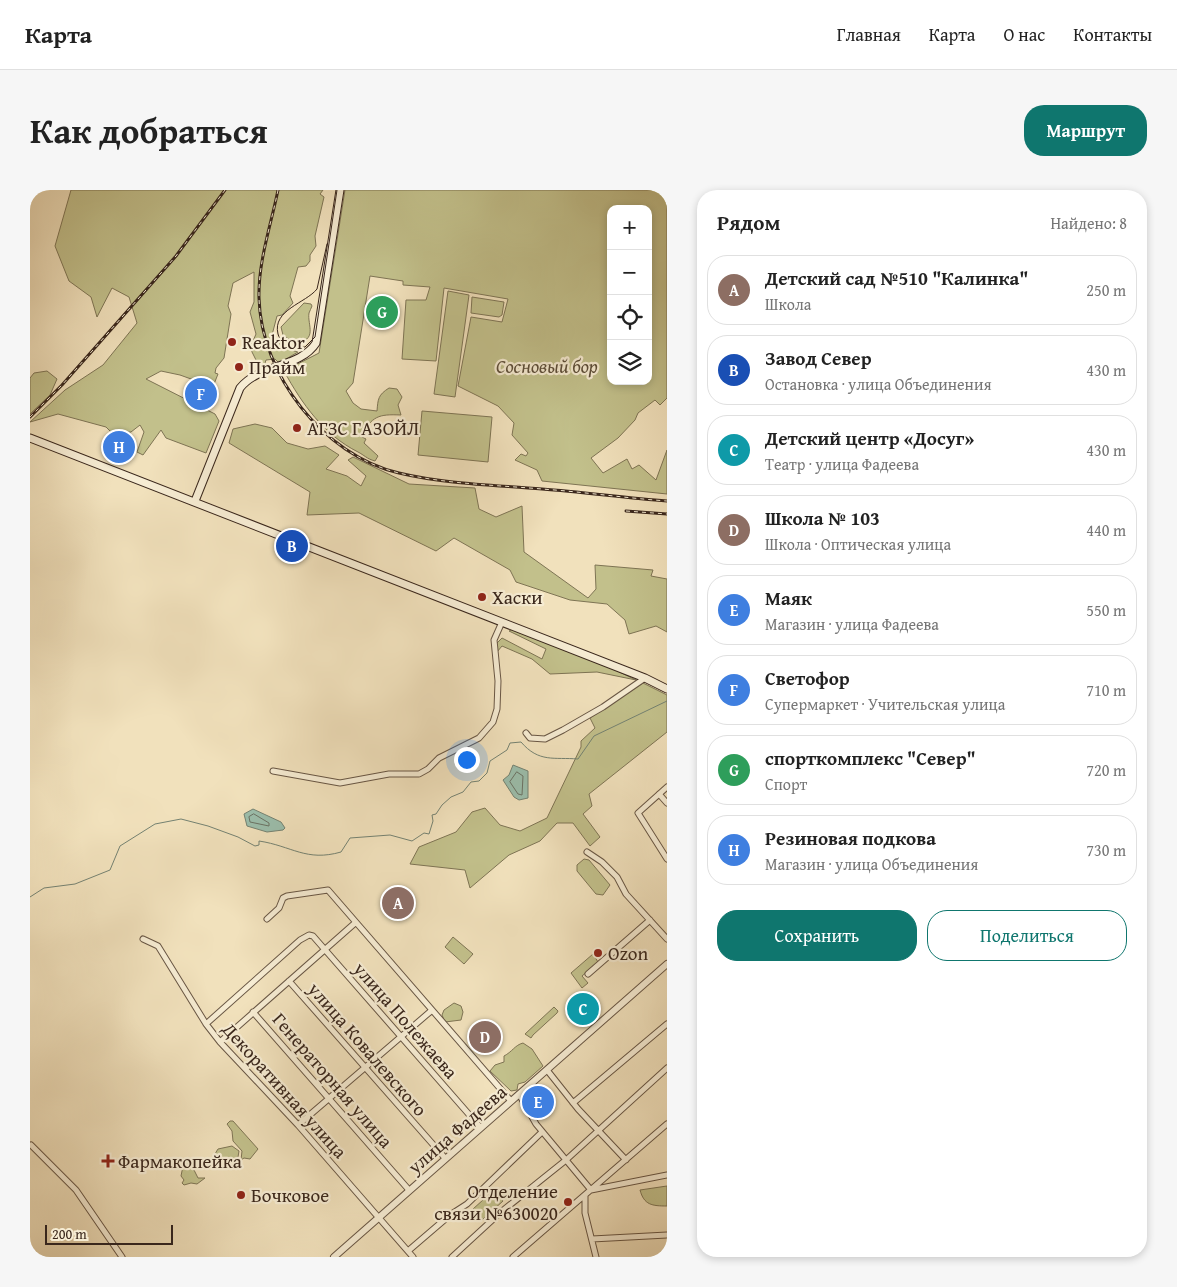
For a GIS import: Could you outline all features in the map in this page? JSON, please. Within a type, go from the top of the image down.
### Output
[{"type":"main road","points":[[195,501],[240,388],[249,379],[309,352],[316,343],[340,190]]},
{"type":"main road","points":[[30,438],[645,678],[667,689]]},
{"type":"street","points":[[273,771],[340,783],[389,774],[418,774],[428,769],[439,758],[479,738],[494,722],[497,709],[498,681],[494,640],[502,622]]},
{"type":"street","points":[[526,733],[530,738],[545,739],[603,707],[645,678]]},
{"type":"street","points":[[667,787],[638,813],[667,859]]},
{"type":"street","points":[[659,794],[667,802]]},
{"type":"street","points":[[587,852],[602,862],[617,877],[626,894],[667,939]]},
{"type":"street","points":[[267,919],[279,908],[283,898],[287,896],[328,890],[511,1101]]},
{"type":"street","points":[[588,974],[650,920]]},
{"type":"street","points":[[220,1042],[355,923]]},
{"type":"street","name":"улица Полежаева","points":[[206,1024],[300,940],[309,935],[313,936],[480,1128]]},
{"type":"street","name":"Декоративная улица","points":[[143,939],[158,946],[206,1024],[220,1042],[298,1125],[413,1257]]},
{"type":"street","name":"улица Фадеева","points":[[334,1257],[667,964]]},
{"type":"street","name":"улица Ковалевского","points":[[289,981],[445,1158]]},
{"type":"street","points":[[298,1125],[431,1011]]},
{"type":"street","name":"Генераторная улица","points":[[253,1012],[410,1190]]},
{"type":"street","points":[[573,1103],[667,1024]]},
{"type":"street","points":[[452,1257],[501,1212],[566,1160],[667,1068]]},
{"type":"street","points":[[547,1070],[573,1103],[626,1160]]},
{"type":"street","points":[[519,1094],[542,1132],[591,1190]]},
{"type":"street","points":[[513,1257],[667,1124]]},
{"type":"street","points":[[408,1251],[450,1215],[467,1204],[542,1132]]},
{"type":"street","points":[[31,1145],[76,1190],[122,1257]]},
{"type":"street","points":[[591,1190],[667,1175]]},
{"type":"street","points":[[585,1195],[585,1213],[596,1257]]},
{"type":"street","points":[[592,1239],[667,1235]]},
{"type":"green space","points":[[71,190],[323,190],[320,194],[324,197],[315,236],[316,246],[306,266],[298,267],[290,296],[293,303],[282,315],[277,316],[272,335],[284,348],[298,352],[279,363],[275,359],[266,360],[263,369],[257,373],[257,362],[250,348],[256,334],[250,312],[254,302],[254,272],[233,283],[228,306],[231,314],[224,358],[216,368],[215,373],[218,374],[214,384],[212,381],[205,384],[180,375],[161,371],[146,379],[215,414],[219,421],[206,453],[166,438],[161,430],[143,455],[137,452],[144,432],[140,425],[131,432],[113,434],[106,427],[58,414],[30,422],[65,390],[103,365],[137,323],[129,297],[112,288],[97,317],[91,297],[69,281],[55,246]]},
{"type":"green space","name":"Сосновый бор","points":[[345,190],[667,190],[667,398],[660,405],[655,400],[638,413],[635,420],[618,438],[591,458],[603,473],[627,459],[632,469],[639,465],[656,480],[667,450],[667,494],[542,481],[537,470],[515,460],[521,454],[526,456],[528,453],[512,435],[514,423],[498,406],[458,386],[471,317],[502,322],[508,299],[444,288],[436,361],[402,359],[406,300],[426,300],[430,287],[403,285],[403,281],[370,276],[353,383],[346,391],[353,403],[361,409],[377,411],[379,398],[389,388],[397,389],[402,397],[398,405],[401,415],[381,416],[373,420],[360,436],[366,439],[364,443],[378,456],[375,461],[346,445],[324,428],[306,407],[284,371],[319,353]]},
{"type":"green space","points":[[448,291],[469,295],[455,397],[434,394]]},
{"type":"green space","points":[[472,297],[504,302],[502,315],[499,317],[471,313]]},
{"type":"green space","points":[[304,303],[311,304],[312,306],[309,313],[309,336],[302,342],[294,343],[283,335],[281,327]]},
{"type":"green space","points":[[47,371],[57,379],[50,395],[30,414],[30,378],[34,373]]},
{"type":"green space","points":[[422,411],[492,417],[488,462],[418,455]]},
{"type":"green space","points":[[255,424],[272,428],[287,443],[308,449],[325,446],[339,455],[326,469],[347,476],[361,486],[366,476],[348,460],[353,457],[409,484],[475,488],[479,509],[496,517],[522,506],[524,552],[588,598],[596,589],[595,565],[653,570],[651,576],[667,579],[667,632],[656,626],[629,634],[625,620],[607,604],[570,600],[516,582],[510,570],[454,538],[436,551],[359,513],[307,515],[310,492],[229,443],[233,429]]},
{"type":"green space","points":[[513,629],[599,662],[636,680],[597,672],[550,674],[532,659],[502,646],[497,652],[496,644],[502,638],[542,659],[546,649],[509,631]]},
{"type":"green space","points":[[643,683],[667,695],[667,732],[589,794],[592,806],[583,814],[600,837],[590,846],[573,823],[557,823],[540,841],[509,855],[470,888],[465,870],[410,864],[419,847],[456,832],[472,812],[485,808],[500,825],[520,831],[547,818],[581,747],[581,741],[595,728],[590,718]]},
{"type":"green space","points":[[584,859],[589,860],[610,885],[603,895],[596,894],[577,871],[577,865]]},
{"type":"green space","points":[[453,937],[473,954],[464,964],[445,947]]},
{"type":"green space","points":[[593,954],[598,962],[582,976],[588,983],[582,988],[571,973]]},
{"type":"green space","points":[[454,1003],[461,1006],[463,1012],[461,1020],[445,1022],[442,1015],[444,1010]]},
{"type":"green space","points":[[554,1007],[558,1011],[557,1013],[531,1038],[525,1034]]},
{"type":"green space","points":[[523,1043],[532,1049],[543,1066],[525,1082],[518,1084],[517,1090],[511,1091],[490,1071],[495,1065],[504,1062],[504,1056]]},
{"type":"green space","points":[[233,1121],[258,1149],[250,1159],[244,1158],[241,1160],[242,1151],[233,1141],[232,1131],[227,1124]]},
{"type":"green space","points":[[232,1146],[239,1151],[238,1157],[223,1168],[213,1157],[218,1149]]},
{"type":"green space","points":[[189,1160],[189,1168],[194,1170],[198,1178],[205,1178],[197,1184],[184,1185],[182,1183],[184,1180],[181,1176],[184,1161]]},
{"type":"green space","points":[[667,1186],[667,1206],[649,1204],[644,1199],[640,1190]]},
{"type":"green space","points":[[494,1190],[503,1201],[482,1220],[473,1209]]},
{"type":"water","points":[[513,765],[528,771],[528,798],[519,800],[514,797],[503,780],[509,775]]},
{"type":"water","points":[[253,809],[281,822],[285,828],[283,830],[267,832],[247,826],[244,814]]},
{"type":"waterway","points":[[30,897],[44,888],[75,884],[110,870],[120,846],[155,824],[181,819],[208,826],[238,837],[255,846],[259,845],[259,841],[318,855],[341,852],[350,838],[390,835],[412,841],[424,833],[429,834],[433,821],[432,815],[436,814],[451,797],[463,792],[471,782],[479,781],[487,773],[490,761],[507,750],[510,743],[521,742],[534,753],[547,758],[578,759],[594,736],[667,701]]},
{"type":"tram line","points":[[327,244],[317,289],[291,308],[280,319],[278,334],[280,339],[291,348],[305,347],[315,337],[337,190]]},
{"type":"railway","points":[[30,417],[62,385],[176,256],[225,190]]},
{"type":"railway","points":[[278,190],[259,284],[262,327],[271,355],[284,382],[301,408],[322,430],[345,449],[371,463],[399,473],[434,480],[667,501]]},
{"type":"railway","points":[[626,511],[667,514]]},
{"type":"place","name":"спорткомплекс \"Север\"","points":[[382,312]]},
{"type":"place","name":"Reaktor","points":[[232,342]]},
{"type":"place","name":"Прайм","points":[[239,367]]},
{"type":"place","name":"Светофор","points":[[201,394]]},
{"type":"place","name":"АГЗС ГАЗОЙЛ","points":[[297,428]]},
{"type":"place","name":"Резиновая подкова","points":[[119,447]]},
{"type":"place","name":"Завод Север","points":[[292,546]]},
{"type":"place","name":"Хаски","points":[[482,597]]},
{"type":"place","name":"Детский сад №510 \"Калинка\"","points":[[398,903]]},
{"type":"place","name":"Ozon","points":[[598,953]]},
{"type":"place","name":"Детский центр «Досуг»","points":[[583,1009]]},
{"type":"place","name":"Школа № 103","points":[[485,1037]]},
{"type":"place","name":"Маяк","points":[[538,1102]]},
{"type":"place","name":"Фармакопейка","points":[[108,1161]]},
{"type":"place","name":"Бочковое","points":[[241,1195]]},
{"type":"place","name":"Отделение связи №630020","points":[[568,1202]]}]
